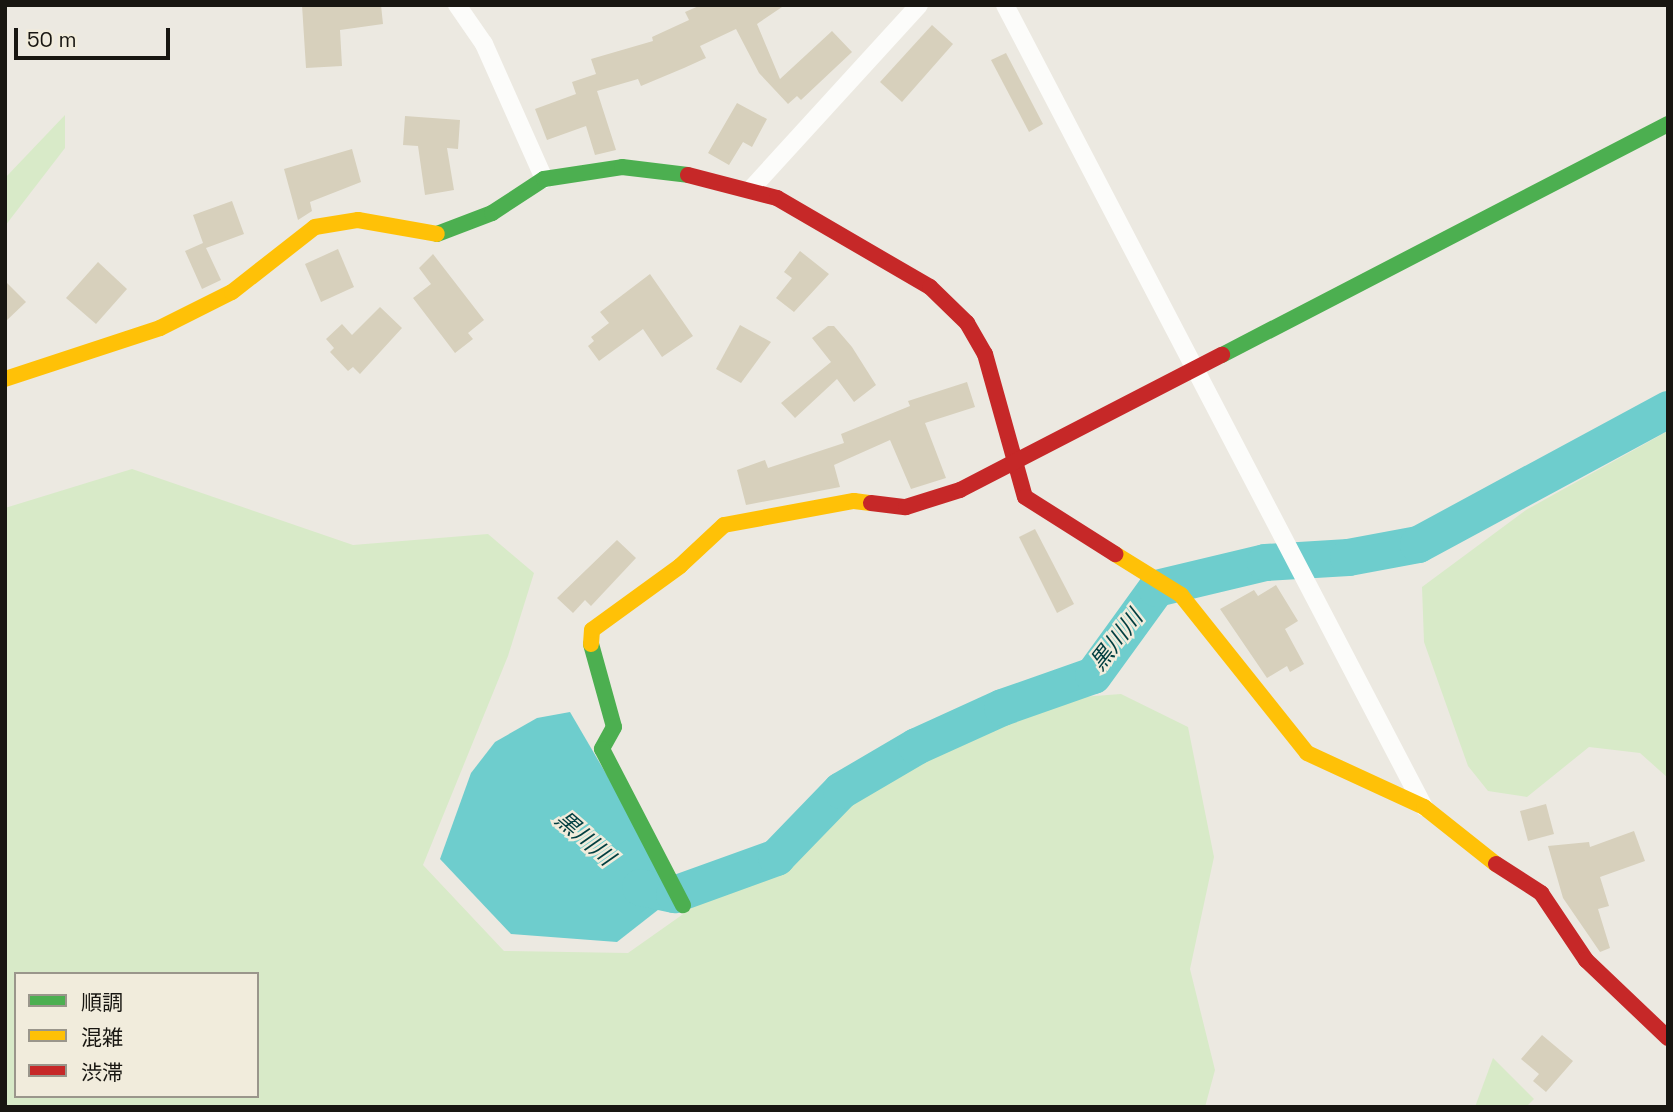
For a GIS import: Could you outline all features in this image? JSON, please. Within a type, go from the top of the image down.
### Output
[{"type":"street","points":[[457,5],[490,57],[544,179]]},
{"type":"street","points":[[751,189],[919,5]]},
{"type":"street","points":[[1005,5],[1424,807]]},
{"type":"street","points":[[683,905],[602,749],[614,727],[592,649],[593,631],[680,566],[724,525],[854,501],[906,507],[960,490],[1014,458],[1668,124]]},
{"type":"street","points":[[5,379],[160,328],[232,292],[315,227],[358,220],[441,235],[492,213],[544,179],[642,168],[751,189],[777,198],[930,287],[967,323],[985,354],[1025,497],[1181,595],[1307,753],[1424,807],[1481,855],[1541,893],[1586,960],[1668,1038]]},
{"type":"green space","points":[[65,115],[65,148],[5,226],[5,178]]},
{"type":"green space","points":[[1668,431],[1668,778],[1640,753],[1589,747],[1527,797],[1488,791],[1468,766],[1424,642],[1422,587],[1526,510]]},
{"type":"green space","points":[[132,469],[353,545],[488,534],[534,573],[508,656],[423,865],[504,951],[628,953],[706,898],[779,872],[837,804],[1042,700],[1121,694],[1188,727],[1214,857],[1190,969],[1215,1070],[1205,1107],[5,1107],[5,508]]},
{"type":"green space","points":[[1493,1058],[1534,1099],[1526,1107],[1475,1107]]},
{"type":"water","points":[[570,712],[677,895],[617,942],[511,934],[440,859],[471,773],[495,742],[537,718]]},
{"type":"building","points":[[302,5],[381,5],[383,24],[340,30],[342,66],[306,68]]},
{"type":"building","points":[[701,5],[785,5],[757,24],[780,79],[832,31],[852,52],[801,100],[797,96],[788,104],[759,73],[736,29],[700,46],[706,58],[684,68],[641,86],[638,79],[597,91],[616,150],[595,155],[586,126],[547,140],[535,109],[576,94],[572,82],[596,74],[591,59],[653,41],[652,37],[689,20],[685,12]]},
{"type":"building","points":[[932,25],[953,44],[902,102],[880,82]]},
{"type":"building","points":[[1006,53],[1043,124],[1029,132],[991,60]]},
{"type":"building","points":[[737,103],[767,119],[752,147],[743,142],[729,165],[708,153]]},
{"type":"building","points":[[405,116],[460,120],[458,149],[447,148],[454,190],[425,195],[418,146],[403,145]]},
{"type":"building","points":[[352,149],[361,182],[310,202],[312,211],[298,220],[284,169]]},
{"type":"building","points":[[232,201],[244,234],[206,248],[221,280],[202,289],[185,251],[203,243],[193,215]]},
{"type":"building","points":[[338,249],[354,287],[321,302],[305,264]]},
{"type":"building","points":[[800,251],[829,274],[794,312],[776,298],[792,278],[784,272]]},
{"type":"building","points":[[433,254],[484,320],[468,333],[473,339],[455,353],[413,298],[431,284],[419,268]]},
{"type":"building","points":[[98,262],[127,289],[96,324],[66,298]]},
{"type":"building","points":[[650,274],[693,336],[662,357],[643,329],[599,361],[588,346],[594,341],[591,337],[609,323],[600,312]]},
{"type":"building","points":[[5,281],[26,302],[5,322]]},
{"type":"building","points":[[380,307],[402,328],[360,374],[353,367],[348,371],[330,352],[334,348],[326,339],[342,324],[352,335]]},
{"type":"building","points":[[740,325],[771,342],[741,383],[716,369]]},
{"type":"building","points":[[828,326],[834,326],[852,347],[876,385],[854,402],[837,379],[795,418],[781,403],[831,362],[812,338]]},
{"type":"building","points":[[967,382],[975,407],[925,423],[946,478],[911,489],[890,440],[834,465],[840,487],[746,505],[737,470],[765,460],[768,468],[844,443],[841,434],[910,406],[908,401]]},
{"type":"building","points":[[1035,529],[1074,604],[1057,613],[1019,537]]},
{"type":"building","points":[[617,540],[636,558],[591,606],[585,600],[573,613],[557,598]]},
{"type":"building","points":[[1276,585],[1298,621],[1285,629],[1304,664],[1290,672],[1287,666],[1267,678],[1220,609],[1254,590],[1258,596]]},
{"type":"building","points":[[1546,804],[1554,834],[1528,841],[1520,811]]},
{"type":"building","points":[[1634,831],[1645,861],[1600,877],[1609,906],[1598,909],[1610,948],[1600,952],[1563,898],[1548,846],[1589,842],[1590,847]]},
{"type":"building","points":[[1542,1035],[1573,1061],[1546,1092],[1533,1081],[1539,1074],[1521,1059]]},
{"type":"waterway","name":"黒川川","points":[[640,887],[674,894],[776,857],[841,790],[916,746],[1002,707],[1093,675],[1156,588],[1265,562],[1348,557],[1418,544],[1668,409]]},
{"type":"traffic: fast","points":[[1222,355],[1668,124]]},
{"type":"traffic: fast","points":[[437,234],[492,213],[544,179],[622,167],[688,175]]},
{"type":"traffic: fast","points":[[591,644],[614,727],[602,749],[683,905]]},
{"type":"traffic: slow","points":[[5,379],[160,328],[232,292],[315,227],[358,220],[437,234]]},
{"type":"traffic: slow","points":[[591,644],[592,630],[680,566],[724,525],[854,501],[871,503]]},
{"type":"traffic: slow","points":[[1115,554],[1181,595],[1307,753],[1424,807],[1496,864]]},
{"type":"traffic: jam","points":[[688,175],[777,198],[930,287],[967,323],[985,354],[1025,497],[1115,554]]},
{"type":"traffic: jam","points":[[871,503],[906,507],[960,490],[1222,355]]},
{"type":"traffic: jam","points":[[1496,864],[1541,893],[1586,960],[1668,1038]]}]
